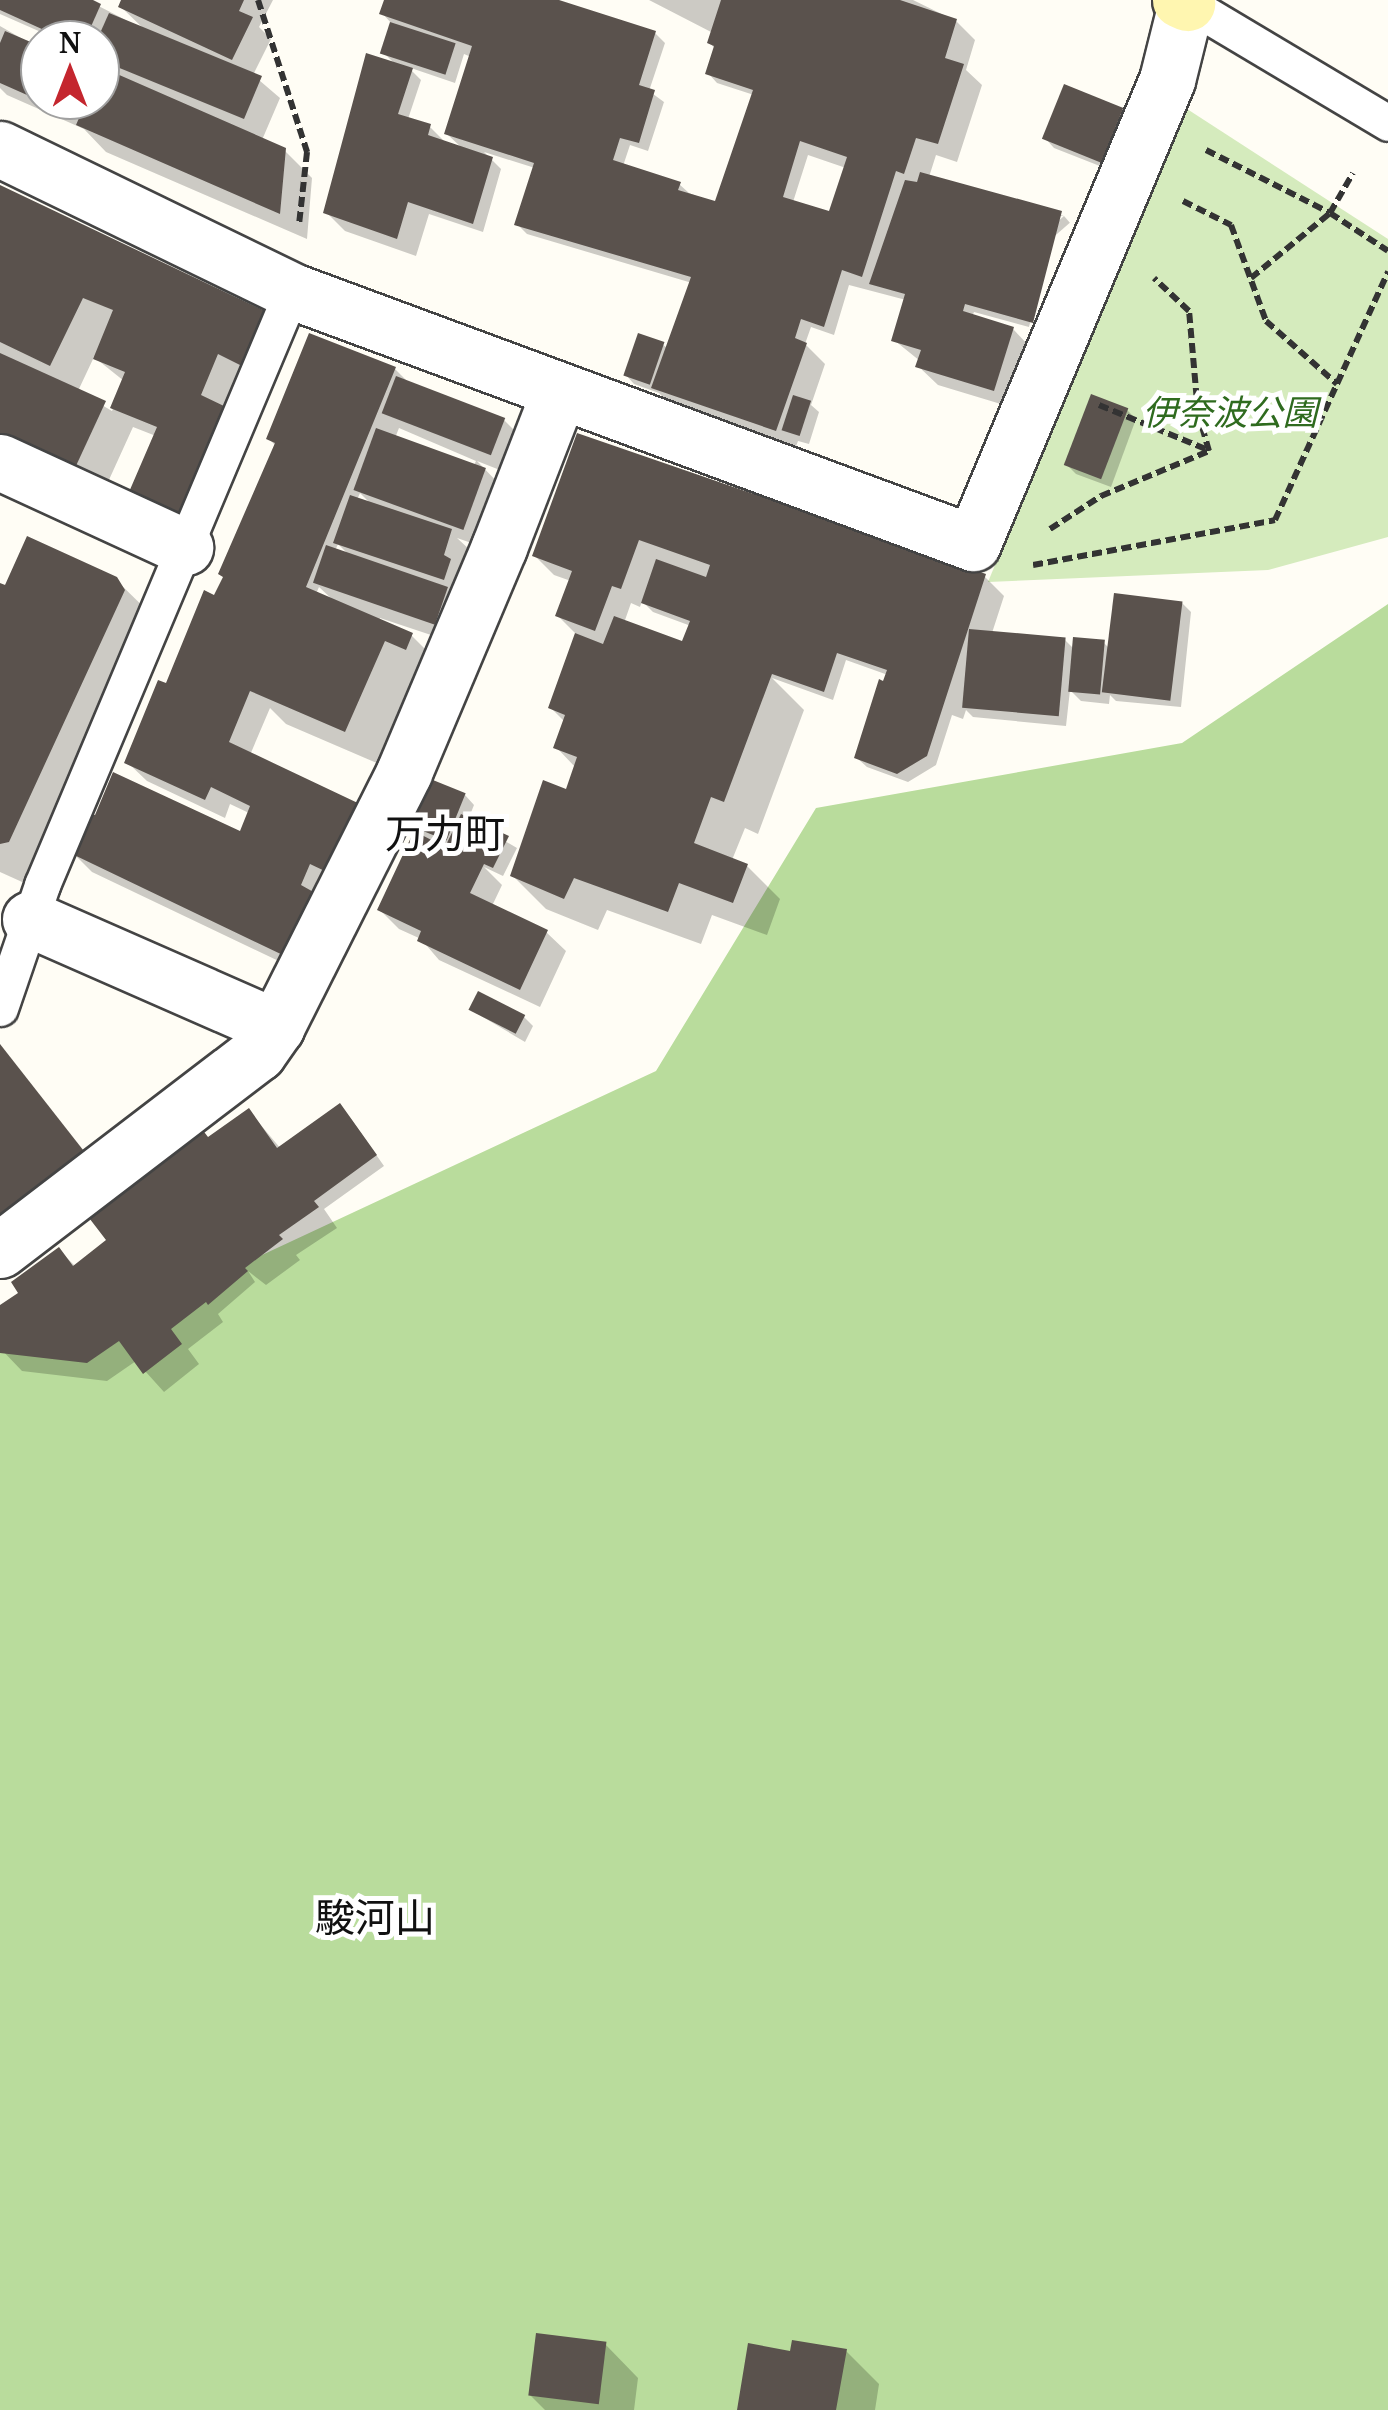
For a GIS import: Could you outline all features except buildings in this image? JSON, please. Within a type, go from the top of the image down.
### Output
[{"type":"street","points":[[0,149],[292,291],[973,543],[1167,80],[1185,1]]},
{"type":"street","points":[[0,1250],[258,1053],[276,1027],[404,772],[500,547],[559,392]]},
{"type":"street","points":[[0,462],[185,547]]},
{"type":"street","points":[[30,919],[276,1027]]},
{"type":"lane","points":[[1185,1],[1388,123]]},
{"type":"lane","points":[[0,1008],[30,919],[292,291]]},
{"type":"path","points":[[258,0],[307,152],[292,291]]},
{"type":"path","points":[[1200,147],[1330,212],[1388,251]]},
{"type":"path","points":[[1251,278],[1330,212],[1353,173]]},
{"type":"path","points":[[1181,200],[1231,225],[1266,322],[1337,384]]},
{"type":"path","points":[[1034,550],[1029,565],[1275,520],[1388,272]]},
{"type":"path","points":[[1151,276],[1188,311],[1198,413],[1209,451]]},
{"type":"path","points":[[1088,401],[1209,451]]},
{"type":"path","points":[[1046,518],[1040,535],[1101,496],[1209,451]]},
{"type":"green space","name":"伊奈波公園","points":[[1184,107],[1388,239],[1388,537],[1268,570],[988,582]]},
{"type":"green space","points":[[1388,604],[1388,2410],[0,2410],[0,1330],[112,1325],[656,1071],[816,808],[1182,743]]},
{"type":"district","name":"万力町","points":[[445,833]]},
{"type":"district","name":"駿河山","points":[[375,1917]]}]
